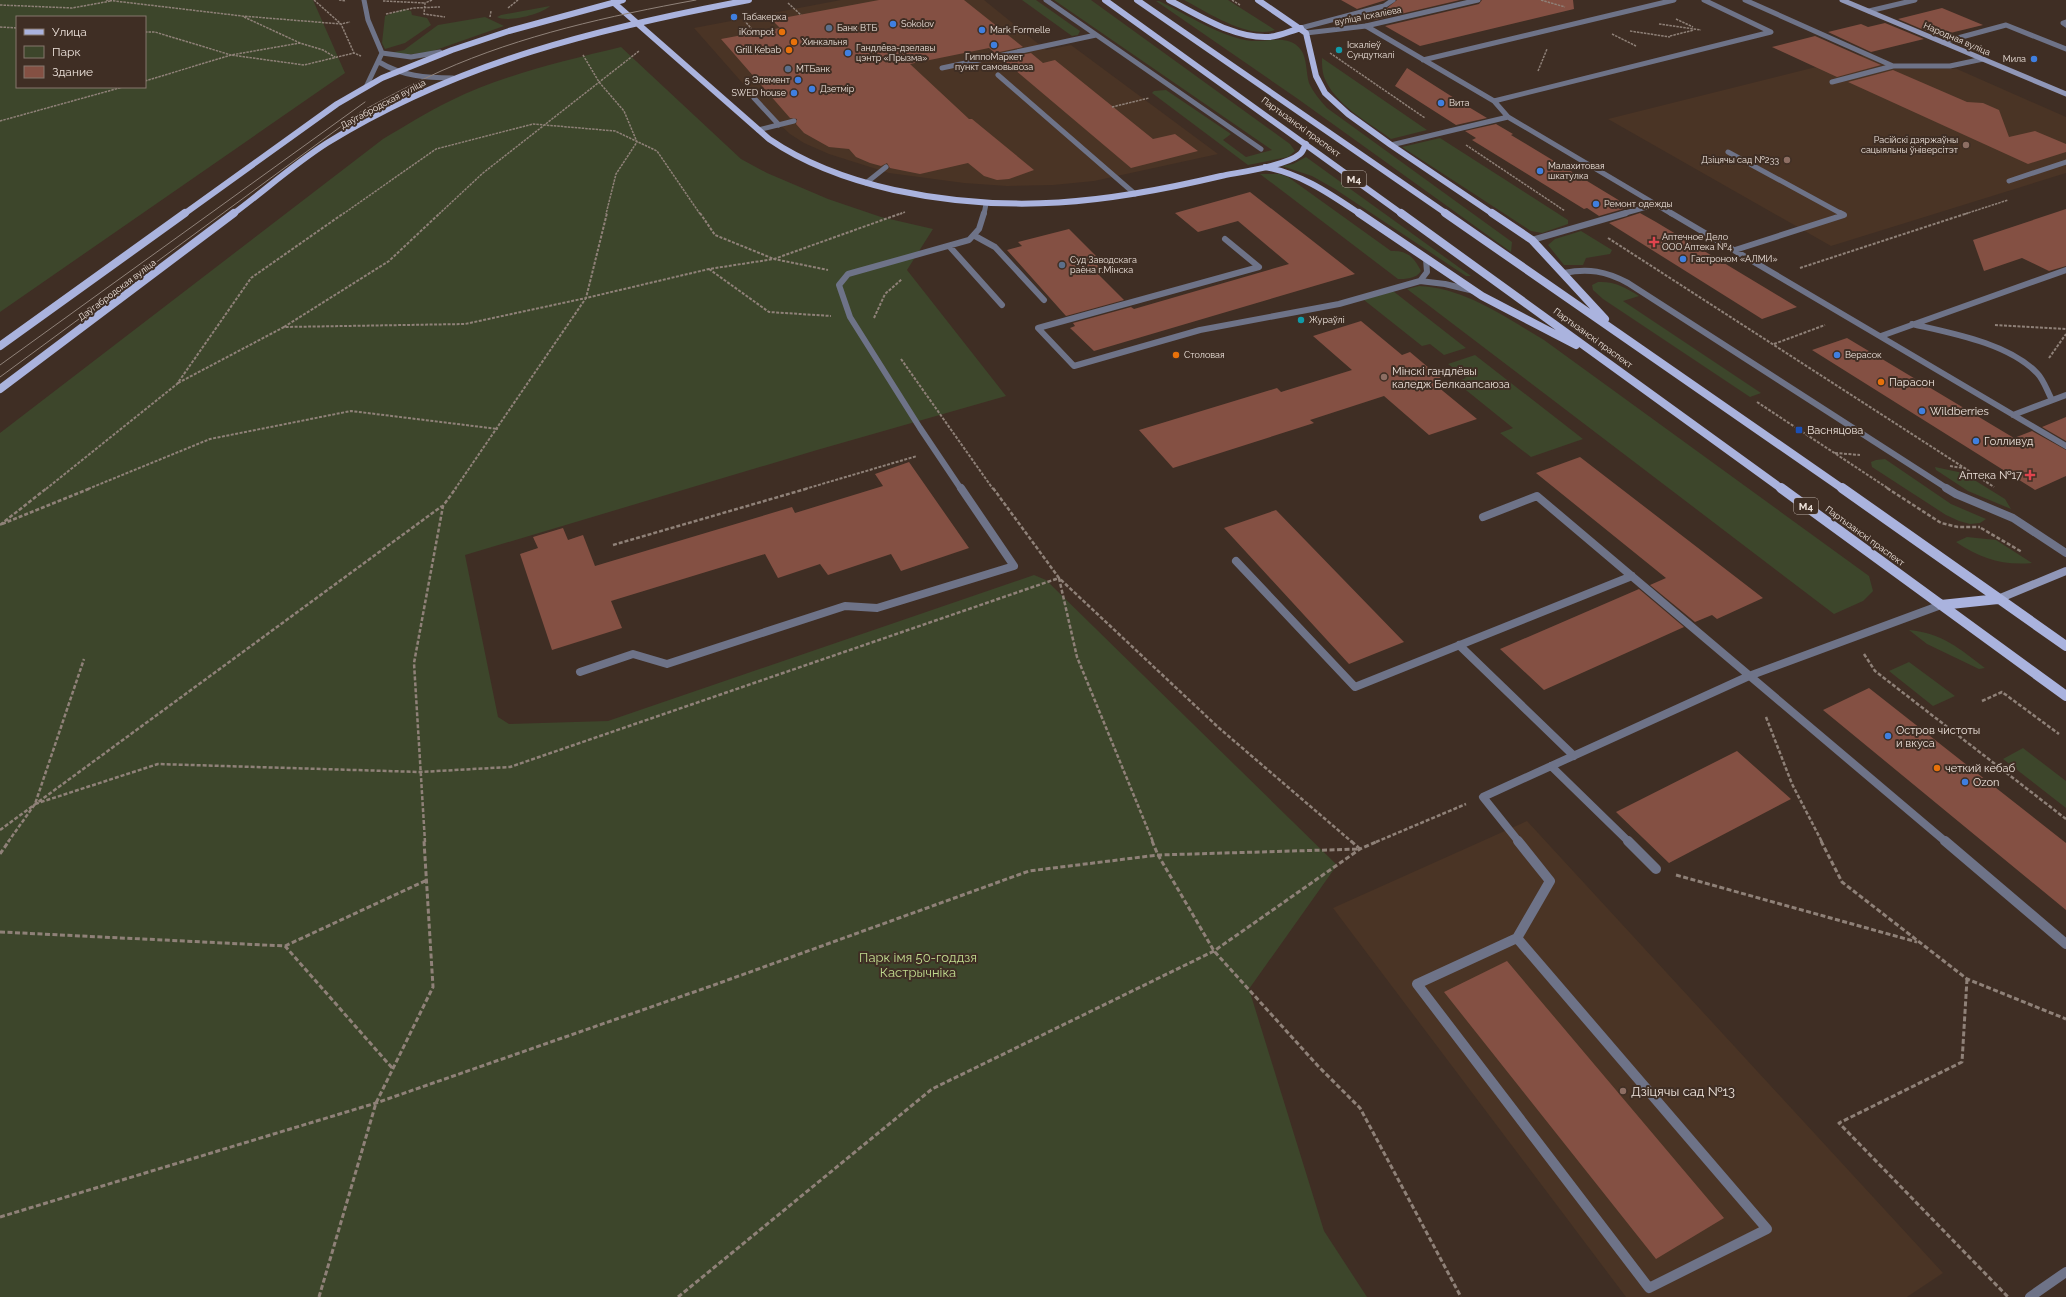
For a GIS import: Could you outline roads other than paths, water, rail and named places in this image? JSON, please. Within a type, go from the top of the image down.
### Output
[{"type":"main road","name":"Даўгабродская вуліца","points":[[0,346],[337,104],[397,71],[529,25],[623,0]]},
{"type":"main road","name":"Даўгабродская вуліца","points":[[0,389],[326,144],[362,123],[453,78],[542,47],[636,22],[749,0]]},
{"type":"main road","name":"Партызанскі праспект","points":[[1105,0],[1602,358],[2066,696]]},
{"type":"main road","name":"Партызанскі праспект","points":[[1137,0],[2066,646]]},
{"type":"main road","points":[[1169,0],[1244,34],[1262,37],[1304,30]]},
{"type":"main road","points":[[1258,0],[1304,30],[1316,76],[1325,93],[1348,114],[1391,145],[1532,240],[1564,273],[1615,331]]},
{"type":"main road","points":[[613,2],[758,130],[785,151],[804,160],[866,183],[922,195],[986,204],[1026,204],[1100,200],[1135,194],[1262,166],[1300,154],[1306,144]]},
{"type":"main road","points":[[1262,166],[1288,171],[1301,176],[1326,191],[1477,292],[1533,324],[1602,358]]},
{"type":"main road","points":[[1941,605],[1998,599]]},
{"type":"street","points":[[364,0],[368,20],[382,53]]},
{"type":"street","points":[[1046,0],[1261,149]]},
{"type":"street","points":[[1304,30],[1384,6],[1393,0]]},
{"type":"street","name":"вуліца Іскаліева","points":[[1304,30],[1366,26],[1478,0]]},
{"type":"street","points":[[1423,60],[1674,0]]},
{"type":"street","points":[[1494,101],[1771,32],[1704,0]]},
{"type":"street","points":[[1746,0],[1893,66]]},
{"type":"street","name":"Народная вуліца","points":[[1842,0],[2066,94]]},
{"type":"street","points":[[1869,12],[1915,0]]},
{"type":"street","points":[[1943,42],[2006,25],[2066,49]]},
{"type":"street","points":[[1366,26],[1494,101],[1508,117],[2066,446]]},
{"type":"street","points":[[942,68],[1096,35]]},
{"type":"street","points":[[382,53],[400,57],[423,57],[454,47],[472,44]]},
{"type":"street","points":[[366,88],[380,62],[379,57],[382,53]]},
{"type":"street","points":[[1832,82],[1893,66],[1950,66],[1983,59]]},
{"type":"street","points":[[380,62],[388,68],[415,76],[453,78]]},
{"type":"street","points":[[998,75],[1135,194]]},
{"type":"street","points":[[754,98],[779,125]]},
{"type":"street","points":[[1391,145],[1447,133],[1508,117]]},
{"type":"street","points":[[758,130],[794,121]]},
{"type":"street","points":[[1728,152],[1844,215],[1735,250]]},
{"type":"street","points":[[2009,181],[2066,162]]},
{"type":"street","points":[[866,183],[886,167]]},
{"type":"street","points":[[580,672],[633,654],[667,664],[845,606],[877,608],[1014,566],[935,450],[850,317],[839,285],[848,274],[950,247],[975,236],[986,204]]},
{"type":"street","points":[[1532,240],[1657,204]]},
{"type":"street","points":[[975,236],[995,247],[1044,300]]},
{"type":"street","points":[[1225,239],[1259,267],[1038,328],[1074,366],[1200,330],[1339,304],[1420,281],[1445,284],[1477,292]]},
{"type":"street","points":[[950,247],[1002,305]]},
{"type":"street","points":[[1420,281],[1428,273],[1429,267],[1426,259]]},
{"type":"street","points":[[1564,273],[1579,269],[1594,269],[1609,272],[1622,279],[1956,494],[2013,518],[2066,553]]},
{"type":"street","points":[[1881,336],[2066,270]]},
{"type":"street","points":[[1912,324],[1964,337],[2011,356],[2037,374],[2052,400]]},
{"type":"street","points":[[2013,415],[2066,395]]},
{"type":"street","points":[[1483,517],[1537,496],[2066,944]]},
{"type":"street","points":[[1236,561],[1355,687],[1632,576]]},
{"type":"street","points":[[1998,599],[2066,571]]},
{"type":"street","points":[[1517,938],[1767,1229],[1649,1288],[1417,984],[1517,938],[1550,881],[1483,797],[1750,676],[1941,605]]},
{"type":"street","points":[[1459,645],[1574,756]]},
{"type":"street","points":[[1551,766],[1656,869]]},
{"type":"street","points":[[2030,1297],[2066,1272]]},
{"type":"tram line","points":[[0,377],[362,111],[441,71],[503,47],[598,20],[696,0]]},
{"type":"tram line","points":[[0,365],[365,102]]},
{"type":"place","name":"Табакерка","points":[[734,17]]},
{"type":"place","name":"Sokolov","points":[[893,24]]},
{"type":"place","name":"Банк ВТБ","points":[[829,28]]},
{"type":"place","name":"Mark Formelle","points":[[982,30]]},
{"type":"place","name":"iKompot","points":[[782,32]]},
{"type":"place","name":"Хинкальня","points":[[794,42]]},
{"type":"place","name":"ГиппоМаркет пункт самовывоза","points":[[994,45]]},
{"type":"place","name":"Grill Kebab","points":[[789,50]]},
{"type":"place","name":"Іскаліеў Сундуткалі","points":[[1339,50]]},
{"type":"place","name":"Гандлёва-дзелавы цэнтр «Прызма»","points":[[848,53]]},
{"type":"place","name":"Мила","points":[[2034,59]]},
{"type":"place","name":"МТБанк","points":[[788,69]]},
{"type":"place","name":"5 Элемент","points":[[798,80]]},
{"type":"place","name":"Дзетмір","points":[[812,89]]},
{"type":"place","name":"SWED house","points":[[794,93]]},
{"type":"place","name":"Вита","points":[[1441,103]]},
{"type":"place","name":"Расійскі дзяржаўны сацыяльны ўніверсітэт","points":[[1966,145]]},
{"type":"place","name":"Дзіцячы сад №233","points":[[1787,160]]},
{"type":"place","name":"Малахитовая шкатулка","points":[[1540,171]]},
{"type":"place","name":"Ремонт одежды","points":[[1596,204]]},
{"type":"place","name":"Аптечное Дело ООО Аптека №4","points":[[1654,242]]},
{"type":"place","name":"Гастроном «АЛМИ»","points":[[1683,259]]},
{"type":"place","name":"Суд Заводскага раёна г.Мінска","points":[[1062,265]]},
{"type":"place","name":"Жураўлі","points":[[1301,320]]},
{"type":"place","name":"Столовая","points":[[1176,355]]},
{"type":"place","name":"Верасок","points":[[1837,355]]},
{"type":"place","name":"Мінскі гандлёвы каледж Белкаапсаюза","points":[[1384,377]]},
{"type":"place","name":"Парасон","points":[[1881,382]]},
{"type":"place","name":"Wildberries","points":[[1922,411]]},
{"type":"place","name":"Васняцова","points":[[1799,430]]},
{"type":"place","name":"Голливуд","points":[[1976,441]]},
{"type":"place","name":"Аптека №17","points":[[2030,475]]},
{"type":"place","name":"Остров чистоты и вкуса","points":[[1888,736]]},
{"type":"place","name":"четкий кебаб","points":[[1937,768]]},
{"type":"place","name":"Ozon","points":[[1965,782]]},
{"type":"place","name":"Дзіцячы сад №13","points":[[1623,1091]]},
{"type":"park label","name":"Парк імя 50-годдзя Кастрычніка","points":[[918,964]]}]
